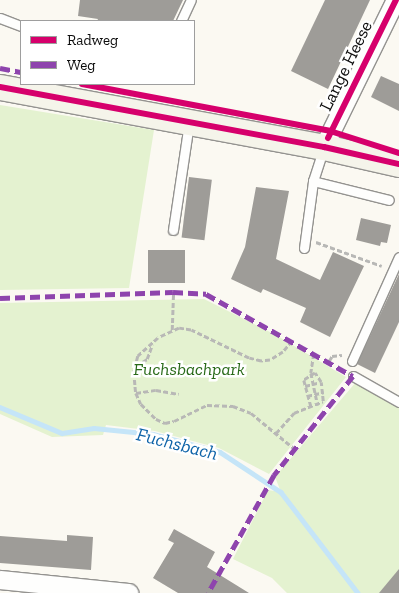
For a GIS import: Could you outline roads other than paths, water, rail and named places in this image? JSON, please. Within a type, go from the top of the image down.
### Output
[{"type":"street","name":"Lange Heese","points":[[324,147],[396,0]]},
{"type":"street","points":[[0,87],[324,147],[399,164]]},
{"type":"street","points":[[0,580],[129,593]]},
{"type":"lane","points":[[181,20],[191,0]]},
{"type":"lane","points":[[0,18],[20,26]]},
{"type":"lane","points":[[173,230],[190,123]]},
{"type":"lane","points":[[304,248],[313,181],[324,147]]},
{"type":"lane","points":[[313,181],[389,200]]},
{"type":"lane","points":[[352,361],[399,256]]},
{"type":"lane","points":[[353,376],[399,402]]},
{"type":"waterway","name":"Fuchsbach","points":[[0,407],[62,433],[94,428],[153,434],[220,452],[281,492],[358,593]]},
{"type":"park label","name":"Fuchsbachpark","points":[[189,369]]}]
